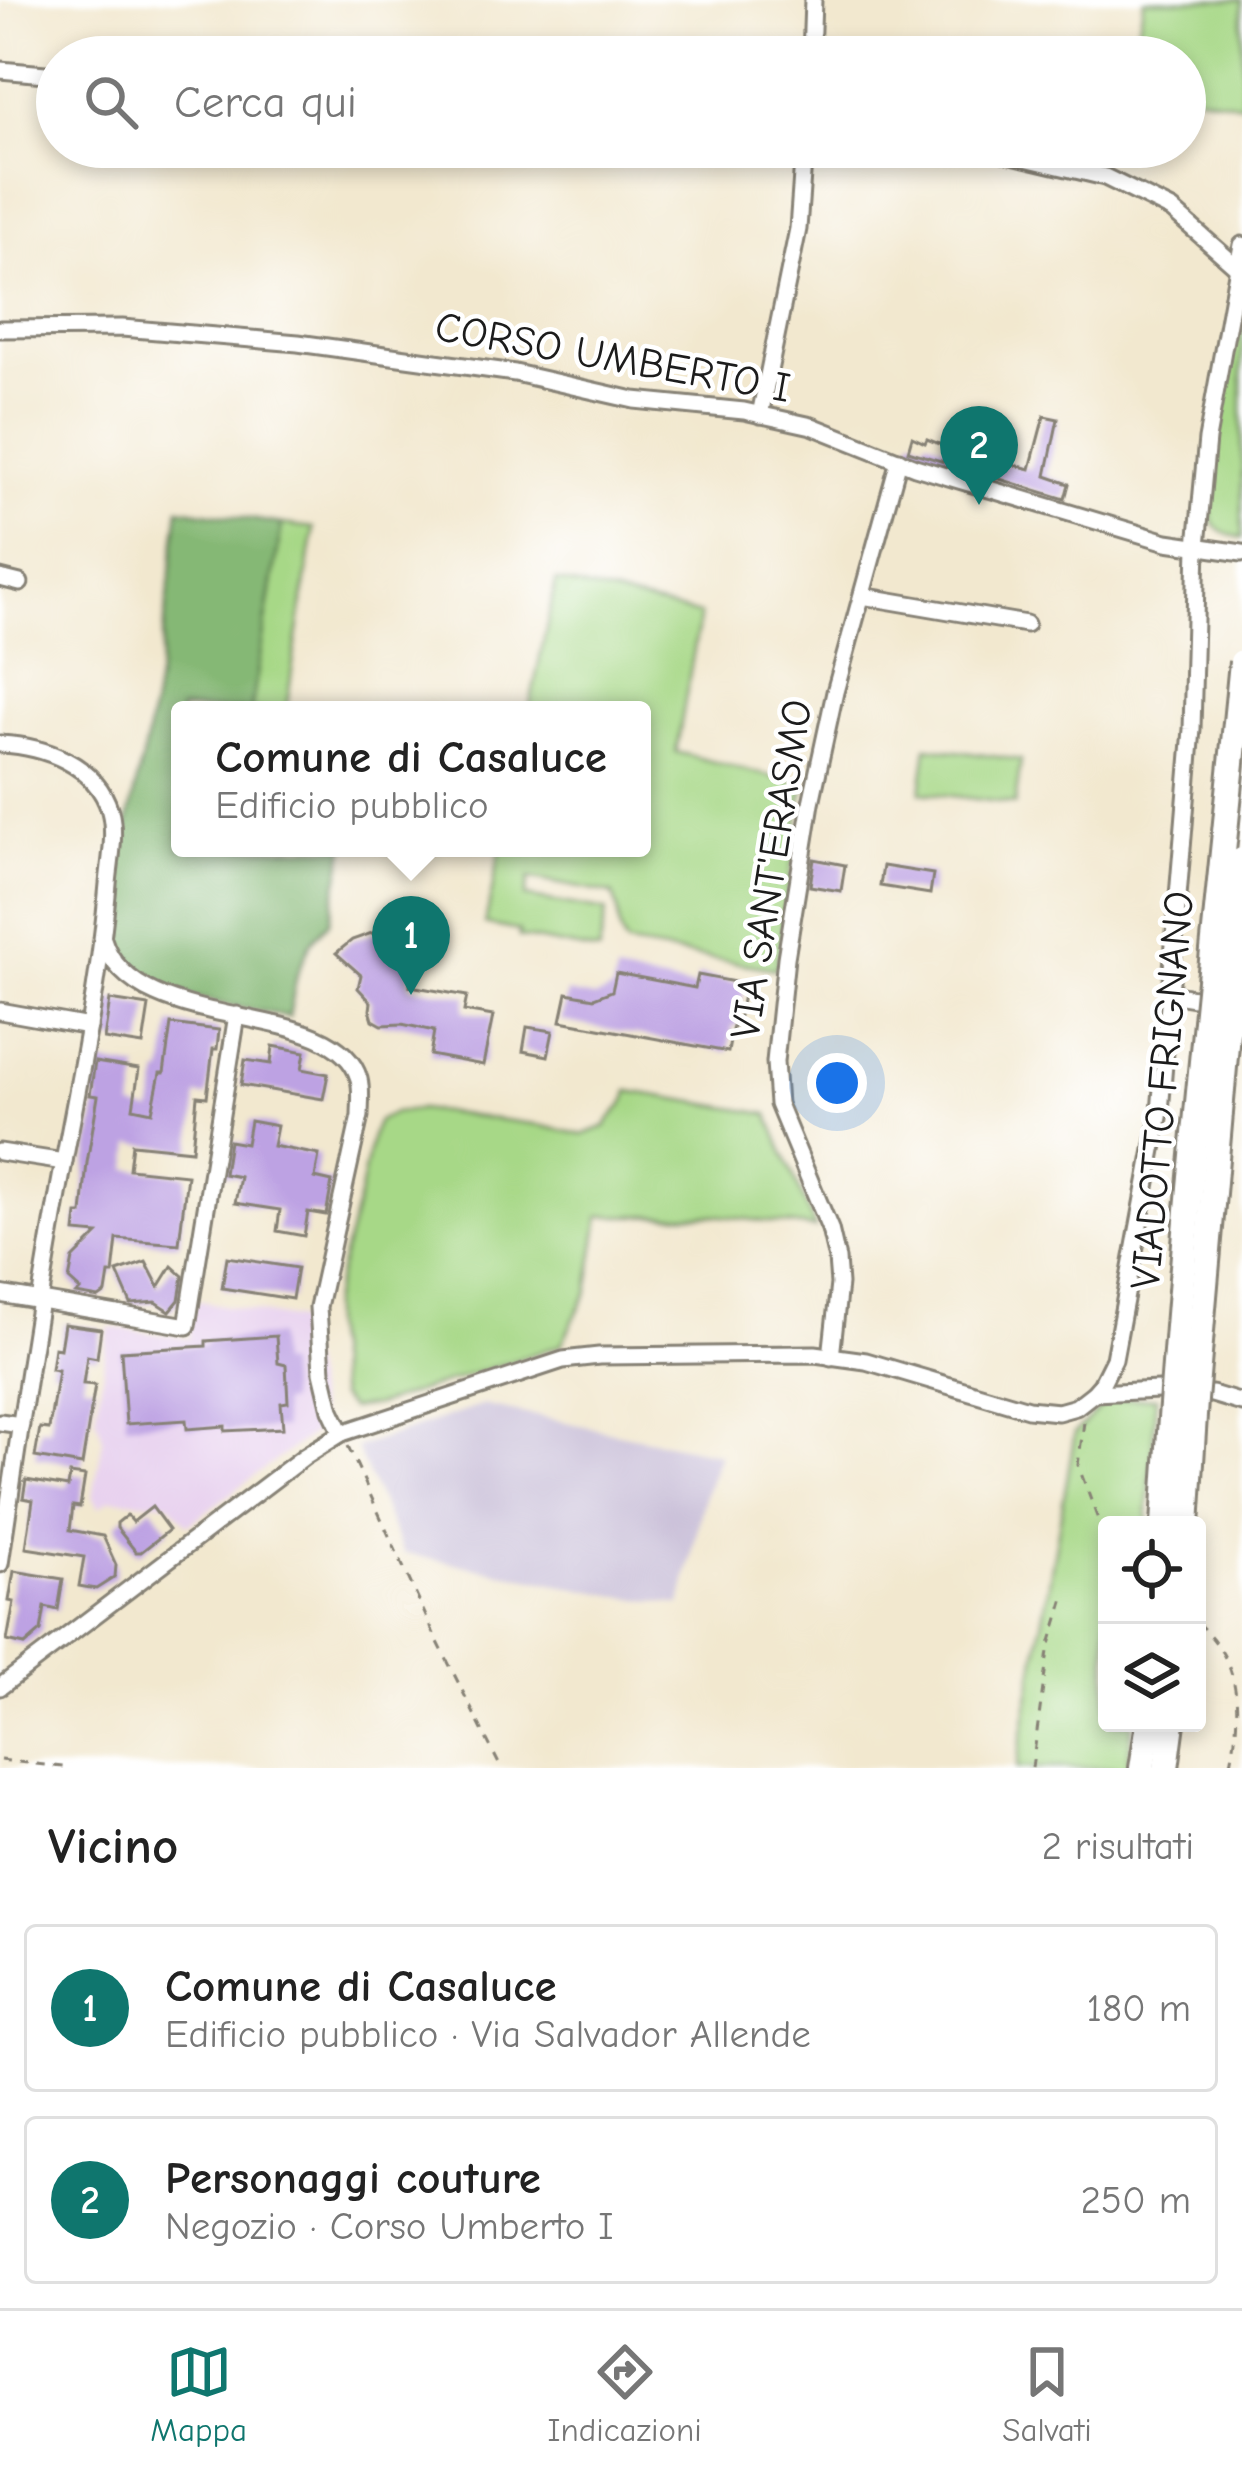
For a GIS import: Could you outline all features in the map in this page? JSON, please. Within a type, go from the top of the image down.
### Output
[{"type":"highway","name":"VIADOTTO FRIGNANO","points":[[1165,1516],[1191,1178],[1242,662]]},
{"type":"highway","name":"VIADOTTO FRIGNANO","points":[[1188,1516],[1242,860]]},
{"type":"highway","points":[[1142,1768],[1148,1732]]},
{"type":"highway","points":[[1166,1768],[1171,1732]]},
{"type":"street","points":[[812,36],[813,0]]},
{"type":"street","points":[[0,70],[36,73]]},
{"type":"street","points":[[760,415],[798,229],[803,168]]},
{"type":"street","points":[[1067,168],[1105,177],[1172,210],[1238,268]]},
{"type":"street","points":[[1089,1398],[1114,1358],[1160,1112],[1192,729],[1197,546],[1207,439],[1242,245]]},
{"type":"street","name":"CORSO UMBERTO I","points":[[0,329],[122,328],[298,343],[515,373],[634,400],[760,415],[812,426],[899,460],[1167,542],[1242,553]]},
{"type":"street","name":"VIA SANT'ERASMO","points":[[830,1357],[839,1284],[837,1259],[830,1229],[778,1104],[775,1062],[811,803],[835,692],[899,460]]},
{"type":"street","points":[[0,578],[20,583]]},
{"type":"street","points":[[862,596],[1026,624]]},
{"type":"street","points":[[0,744],[34,747],[65,760],[94,783],[109,807],[112,839],[103,939],[0,1564]]},
{"type":"street","points":[[103,939],[115,965],[139,986],[171,1000],[290,1028],[323,1042],[346,1059],[359,1079],[357,1133],[318,1306],[322,1372],[342,1433]]},
{"type":"street","points":[[1170,994],[1242,1006]]},
{"type":"street","points":[[0,1011],[89,1027]]},
{"type":"street","points":[[0,1294],[187,1325],[237,1015]]},
{"type":"street","points":[[0,1152],[64,1162]]},
{"type":"street","points":[[0,1687],[342,1433],[563,1360],[815,1354],[866,1361],[1028,1409],[1058,1412],[1089,1398],[1159,1390]]},
{"type":"street","points":[[1212,1394],[1242,1403]]},
{"type":"street","points":[[0,1422],[21,1425]]},
{"type":"path","points":[[1089,1398],[1078,1465],[1098,1519]]},
{"type":"path","points":[[342,1433],[501,1768]]},
{"type":"path","points":[[1032,1768],[1048,1651],[1065,1595]]},
{"type":"path","points":[[1198,1624],[1220,1640],[1232,1658],[1240,1693],[1230,1768]]},
{"type":"path","points":[[0,1760],[71,1768]]},
{"type":"shaded area","points":[[196,1300],[303,1321],[317,1430],[188,1525],[169,1503],[110,1499],[99,1507],[93,1496],[103,1439],[96,1417],[109,1327],[189,1339]]},
{"type":"shaded area","points":[[483,1405],[720,1454],[705,1494],[681,1605],[403,1553],[356,1448]]},
{"type":"green space","points":[[1144,0],[1242,0],[1242,104],[1206,97],[1206,36],[1137,36]]},
{"type":"green space","points":[[1242,294],[1242,538],[1217,527],[1210,503],[1220,410]]},
{"type":"green space","points":[[179,508],[282,524],[252,701],[171,701],[171,857],[343,857],[330,921],[311,942],[297,974],[289,1017],[173,990],[134,968],[120,953],[114,911],[117,881],[161,651]]},
{"type":"green space","points":[[282,524],[314,528],[287,701],[252,701]]},
{"type":"green space","points":[[556,581],[700,615],[676,752],[804,785],[776,969],[627,945],[612,894],[529,878],[525,897],[606,911],[599,952],[519,937],[519,931],[485,924],[499,857],[651,857],[651,701],[531,701]]},
{"type":"green space","points":[[927,747],[1021,760],[1015,804],[921,792]]},
{"type":"green space","points":[[629,1091],[768,1114],[815,1228],[715,1215],[600,1216],[588,1291],[561,1345],[377,1405],[350,1409],[339,1397],[330,1305],[378,1121],[420,1109],[583,1135],[606,1126]]},
{"type":"green space","points":[[1156,1397],[1148,1516],[1098,1516],[1098,1732],[1131,1732],[1128,1768],[1017,1768],[1075,1433],[1107,1400]]},
{"type":"building","points":[[1044,416],[1058,419],[1046,476],[1069,484],[1065,499],[908,451],[912,437],[925,443],[927,439],[1030,469]]},
{"type":"building","points":[[814,859],[845,865],[841,891],[810,886]]},
{"type":"building","points":[[883,866],[933,874],[930,894],[880,886]]},
{"type":"building","points":[[393,928],[396,955],[408,954],[410,986],[467,996],[464,1011],[493,1016],[483,1065],[430,1055],[434,1031],[373,1020],[371,1002],[358,988],[361,975],[336,953],[352,940]]},
{"type":"building","points":[[616,973],[695,988],[698,975],[745,984],[728,1052],[561,1021],[567,993],[594,998],[612,991]]},
{"type":"building","points":[[110,1000],[149,1006],[143,1045],[104,1039]]},
{"type":"building","points":[[171,1024],[219,1030],[207,1097],[197,1096],[192,1150],[132,1144],[129,1169],[187,1175],[179,1244],[117,1239],[106,1293],[99,1298],[76,1294],[80,1290],[69,1280],[73,1259],[98,1234],[75,1232],[77,1214],[82,1214],[98,1096],[90,1095],[95,1062],[139,1069],[133,1108],[152,1112]]},
{"type":"building","points":[[527,1027],[553,1031],[548,1056],[523,1051]]},
{"type":"building","points":[[273,1046],[305,1052],[302,1069],[328,1074],[323,1099],[241,1085],[245,1060],[271,1064]]},
{"type":"building","points":[[250,1121],[277,1126],[273,1146],[319,1155],[315,1178],[332,1182],[326,1215],[308,1212],[304,1236],[277,1231],[280,1210],[235,1203],[240,1177],[224,1174],[229,1141],[246,1144]]},
{"type":"building","points":[[227,1257],[297,1268],[292,1299],[222,1288]]},
{"type":"building","points":[[146,1262],[159,1287],[172,1266],[183,1276],[179,1300],[170,1311],[156,1302],[131,1304],[117,1272]]},
{"type":"building","points":[[64,1324],[101,1329],[97,1358],[87,1356],[83,1384],[95,1385],[82,1465],[35,1457],[40,1428],[49,1429],[58,1370],[51,1369],[54,1348],[60,1349]]},
{"type":"building","points":[[276,1336],[278,1363],[286,1365],[288,1402],[281,1403],[283,1428],[187,1429],[186,1420],[126,1424],[121,1351]]},
{"type":"building","points":[[70,1474],[85,1476],[70,1530],[103,1536],[116,1565],[115,1577],[96,1589],[79,1586],[84,1557],[26,1548],[33,1500],[23,1498],[26,1480],[68,1487]]},
{"type":"building","points":[[152,1507],[169,1530],[136,1552],[117,1523],[127,1515],[133,1522]]},
{"type":"building","points":[[14,1571],[63,1579],[58,1610],[45,1607],[41,1631],[25,1645],[7,1641]]},
{"type":"place","name":"Personaggi couture","points":[[979,505]]},
{"type":"place","name":"Comune di Casaluce","points":[[411,995]]}]
